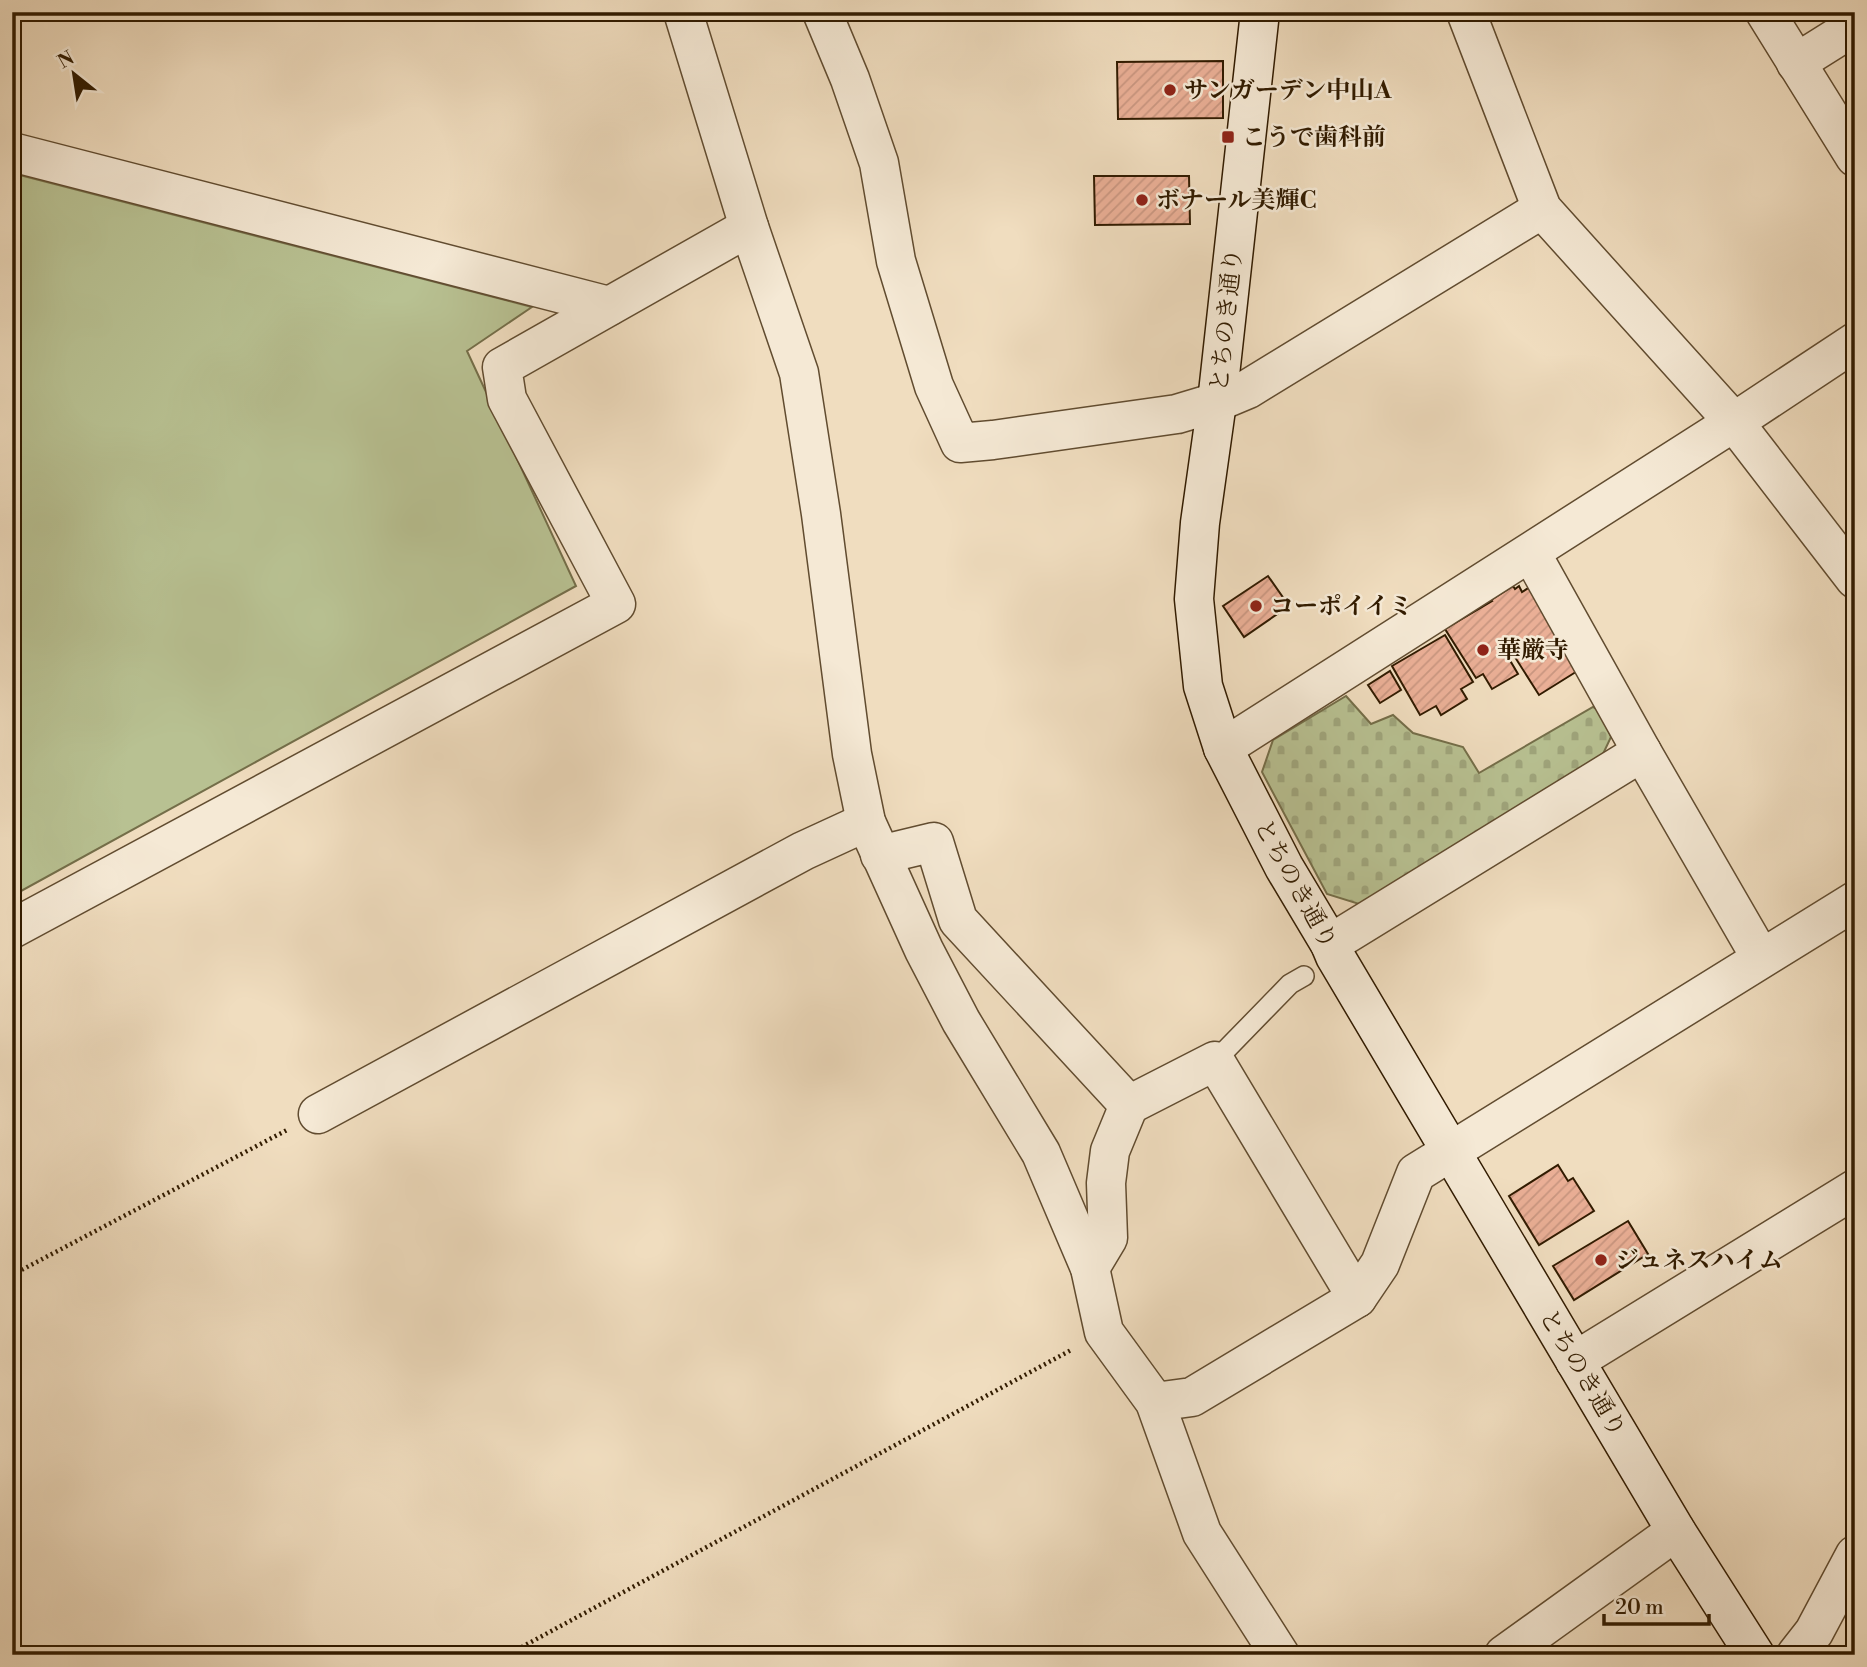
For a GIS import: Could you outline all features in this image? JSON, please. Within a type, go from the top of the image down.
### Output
[{"type":"street","points":[[682,12],[749,227],[800,373],[852,754],[873,838],[924,950],[961,1021],[1041,1153],[1090,1268],[1104,1332],[1156,1402],[1202,1534],[1280,1655]]},
{"type":"street","points":[[822,12],[850,79],[879,163],[896,261],[934,386],[960,443],[1177,414],[1217,402],[1248,389],[1542,209]]},
{"type":"street","name":"とちのき通り","points":[[1260,12],[1217,402],[1200,523],[1194,599],[1203,686],[1223,748],[1284,867],[1676,1531],[1755,1655]]},
{"type":"street","points":[[1466,12],[1542,209],[1734,422],[1855,579]]},
{"type":"street","points":[[1765,12],[1855,157]]},
{"type":"street","points":[[1796,63],[1855,26]]},
{"type":"street","points":[[12,152],[609,306]]},
{"type":"street","points":[[12,929],[616,604],[507,399],[502,367],[749,227]]},
{"type":"street","points":[[1223,748],[1531,553],[1855,342]]},
{"type":"street","points":[[1531,553],[1761,958]]},
{"type":"street","points":[[1330,944],[1642,752]]},
{"type":"street","points":[[318,1114],[803,851],[873,838],[934,842],[958,920],[1129,1105]]},
{"type":"street","points":[[1156,1402],[1192,1397],[1357,1298],[1380,1264],[1416,1173],[1855,901]]},
{"type":"street","points":[[1090,1268],[1108,1238],[1106,1183],[1110,1150],[1129,1105],[1215,1061],[1357,1298]]},
{"type":"street","points":[[1575,1361],[1855,1189]]},
{"type":"street","points":[[1504,1655],[1676,1531]]},
{"type":"street","points":[[1796,1655],[1814,1632],[1855,1555]]},
{"type":"lane","points":[[1215,1061],[1290,984],[1304,976]]},
{"type":"path","points":[[12,1275],[318,1114]]},
{"type":"path","points":[[507,1655],[1104,1332]]},
{"type":"green space","points":[[12,173],[532,307],[467,351],[576,586],[12,896]]},
{"type":"green space","points":[[1346,696],[1371,724],[1393,715],[1413,733],[1463,747],[1479,773],[1593,707],[1601,712],[1611,737],[1602,756],[1359,904],[1327,894],[1262,772],[1273,740]]},
{"type":"building","name":"サンガーデン中山A","points":[[1223,61],[1223,118],[1118,119],[1117,62]]},
{"type":"building","name":"ボナール美輝C","points":[[1094,176],[1189,176],[1190,224],[1095,225]]},
{"type":"building","name":"コーポイイミ","points":[[1268,576],[1289,606],[1244,637],[1223,606]]},
{"type":"building","points":[[1513,586],[1515,589],[1519,586],[1522,592],[1530,587],[1579,670],[1539,695],[1513,654],[1508,657],[1518,674],[1492,689],[1483,674],[1476,678],[1445,629]]},
{"type":"building","points":[[1445,635],[1473,682],[1461,689],[1467,699],[1441,715],[1436,706],[1420,715],[1392,666]]},
{"type":"building","points":[[1390,671],[1401,690],[1380,703],[1368,685]]},
{"type":"building","points":[[1558,1165],[1568,1181],[1573,1178],[1594,1211],[1539,1245],[1509,1196]]},
{"type":"building","name":"ジュネスハイム","points":[[1628,1221],[1648,1254],[1574,1300],[1553,1266]]},
{"type":"place","name":"サンガーデン中山A","points":[[1170,90]]},
{"type":"place","name":"こうで歯科前","points":[[1228,137]]},
{"type":"place","name":"ボナール美輝C","points":[[1142,200]]},
{"type":"place","name":"コーポイイミ","points":[[1256,606]]},
{"type":"place","name":"華厳寺","points":[[1483,650]]},
{"type":"place","name":"ジュネスハイム","points":[[1601,1260]]}]
